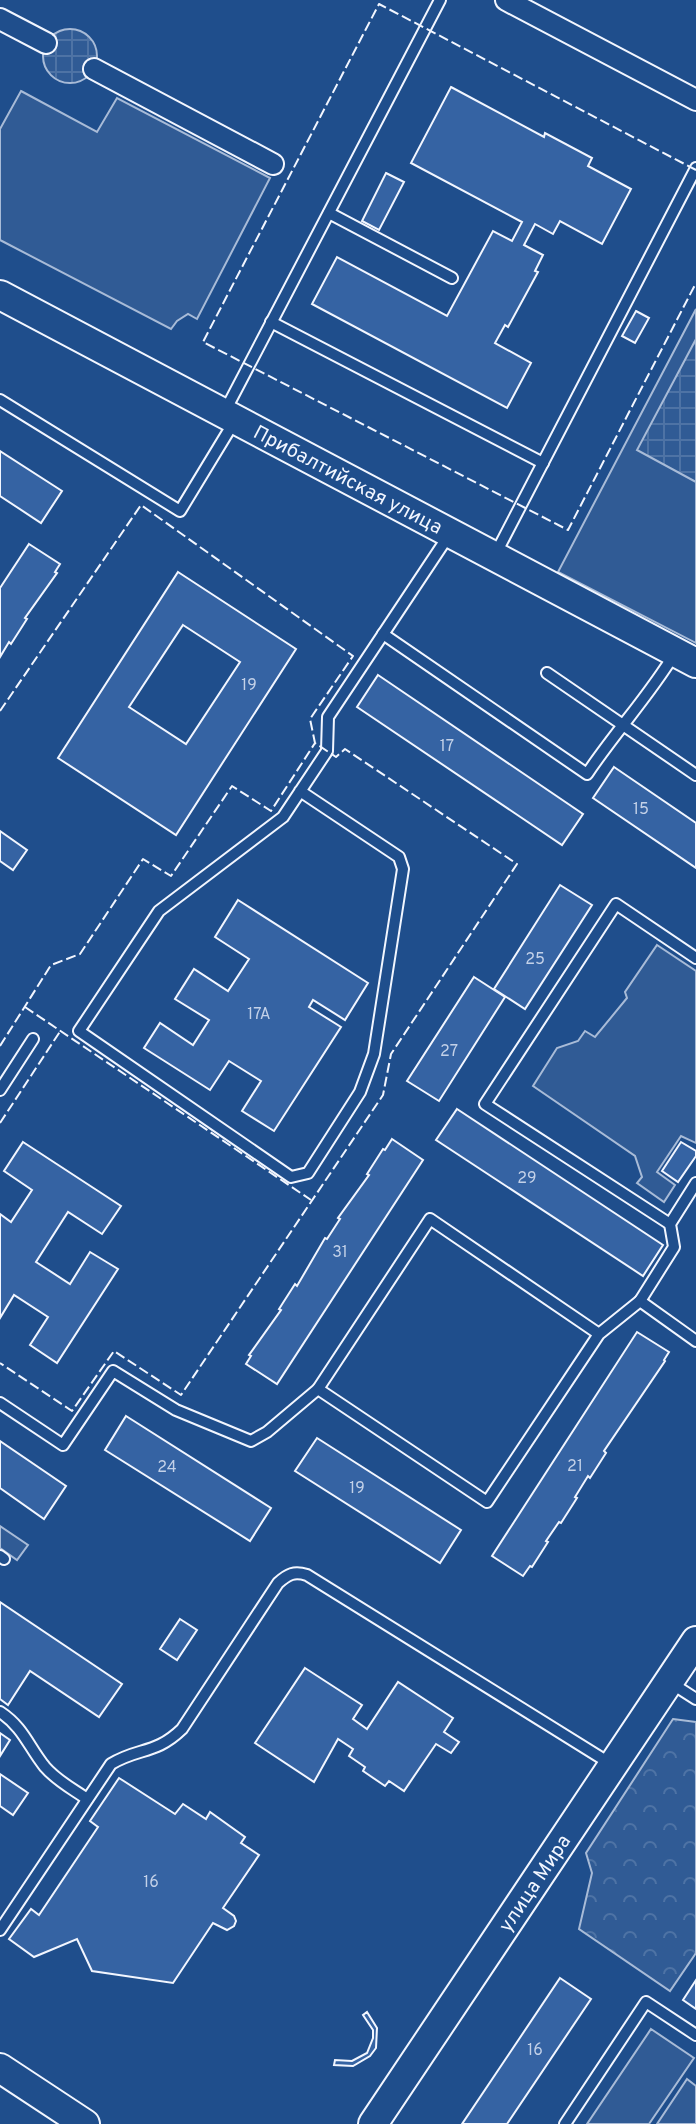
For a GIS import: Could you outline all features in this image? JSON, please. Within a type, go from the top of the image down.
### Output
[{"type":"street","points":[[506,0],[696,100]]},
{"type":"street","points":[[0,19],[46,43]]},
{"type":"street","points":[[94,69],[273,164]]},
{"type":"street","name":"Прибалтийская улица","points":[[0,295],[686,658]]},
{"type":"street","name":"улица Мира","points":[[373,2124],[696,1641]]},
{"type":"street","points":[[0,2068],[85,2124]]},
{"type":"lane","points":[[0,400],[180,511],[229,418],[271,322],[440,0]]},
{"type":"lane","points":[[494,556],[696,168]]},
{"type":"lane","points":[[329,213],[452,278]]},
{"type":"lane","points":[[271,322],[543,463]]},
{"type":"lane","points":[[300,791],[399,857],[403,869],[378,1034],[360,1092],[308,1173],[291,1177],[79,1031],[159,911],[283,817],[300,791],[327,751],[328,717],[450,533]]},
{"type":"lane","points":[[383,634],[587,774],[623,725],[686,658]]},
{"type":"lane","points":[[547,673],[696,775]]},
{"type":"lane","points":[[670,1224],[485,1104],[616,904],[696,958]]},
{"type":"lane","points":[[0,1090],[33,1039]]},
{"type":"lane","points":[[318,1389],[487,1502],[599,1334],[640,1301],[674,1247],[670,1224],[696,1183]]},
{"type":"lane","points":[[0,1403],[63,1445],[113,1371],[176,1410],[251,1441],[267,1432],[318,1389],[430,1219],[599,1334]]},
{"type":"lane","points":[[640,1301],[696,1341]]},
{"type":"lane","points":[[0,1930],[111,1764],[124,1756],[153,1750],[182,1729],[278,1583],[285,1576],[297,1572],[320,1583],[613,1766]]},
{"type":"lane","points":[[669,1681],[696,1699]]},
{"type":"lane","points":[[0,1712],[24,1733],[45,1767],[58,1780],[87,1799]]},
{"type":"lane","points":[[565,2124],[646,2002],[696,2035]]},
{"type":"green space","points":[[673,1719],[696,1722],[696,1953],[670,1991],[579,1929],[592,1873],[586,1853]]},
{"type":"shaded area","points":[[70,29],[89,37],[97,56],[89,75],[70,83],[51,75],[43,56],[51,37]]},
{"type":"shaded area","points":[[21,91],[97,132],[117,98],[270,178],[197,319],[188,314],[171,329],[0,240],[0,129]]},
{"type":"shaded area","points":[[696,309],[696,643],[558,572]]},
{"type":"shaded area","points":[[696,339],[696,482],[637,450]]},
{"type":"shaded area","points":[[657,945],[696,971],[696,1143],[681,1136],[657,1172],[675,1185],[664,1202],[637,1183],[642,1177],[635,1156],[533,1086],[557,1048],[578,1041],[585,1031],[595,1037],[627,998],[625,992]]},
{"type":"shaded area","points":[[0,1526],[28,1545],[17,1560],[0,1548]]},
{"type":"shaded area","points":[[651,2029],[694,2058],[649,2124],[587,2124]]},
{"type":"shaded area","points":[[687,2079],[696,2086],[696,2124],[657,2124]]},
{"type":"building","points":[[451,87],[544,137],[545,133],[592,158],[588,166],[631,189],[602,244],[560,221],[553,234],[535,224],[524,245],[543,255],[535,271],[538,272],[508,327],[505,325],[495,343],[531,363],[507,408],[312,304],[337,257],[447,316],[493,231],[512,241],[522,222],[411,163]]},
{"type":"building","points":[[386,173],[404,182],[379,230],[362,221]]},
{"type":"building","points":[[636,311],[649,318],[635,343],[622,336]]},
{"type":"building","points":[[0,451],[62,491],[41,523],[0,496]]},
{"type":"building","points":[[29,544],[60,564],[0,657],[0,588]]},
{"type":"building","points":[[178,572],[296,649],[176,835],[58,758]],"holes":[[[183,625],[240,662],[186,744],[129,707]]]},
{"type":"building","points":[[378,675],[583,814],[562,845],[357,707]]},
{"type":"building","points":[[614,767],[696,823],[696,868],[593,798]]},
{"type":"building","points":[[0,831],[27,850],[13,870],[0,861]]},
{"type":"building","points":[[560,885],[592,905],[525,1009],[494,989]]},
{"type":"building","points":[[238,900],[368,983],[345,1020],[313,1000],[309,1007],[341,1027],[274,1131],[242,1111],[261,1081],[229,1061],[210,1090],[144,1048],[160,1023],[193,1045],[209,1020],[175,999],[194,969],[228,991],[249,959],[215,937]]},
{"type":"building","points":[[474,977],[505,997],[439,1101],[407,1081]]},
{"type":"building","points":[[457,1109],[663,1245],[643,1276],[436,1140]]},
{"type":"building","points":[[392,1139],[423,1160],[277,1384],[246,1364],[249,1355]]},
{"type":"building","points":[[23,1142],[121,1206],[102,1234],[68,1212],[36,1262],[70,1284],[90,1252],[118,1269],[57,1363],[30,1345],[48,1317],[14,1295],[0,1318],[0,1214],[11,1222],[32,1190],[4,1171]]},
{"type":"building","points":[[681,1142],[696,1151],[696,1156],[678,1182],[662,1171]]},
{"type":"building","points":[[637,1332],[669,1352],[665,1361],[604,1451],[606,1453],[590,1478],[588,1476],[532,1567],[523,1576],[492,1556]]},
{"type":"building","points":[[126,1416],[271,1508],[250,1541],[105,1450]]},
{"type":"building","points":[[317,1438],[461,1530],[440,1563],[295,1471]]},
{"type":"building","points":[[0,1441],[66,1486],[44,1519],[0,1488]]},
{"type":"building","points":[[0,1602],[122,1684],[99,1717],[30,1671],[8,1705],[0,1699]]},
{"type":"building","points":[[180,1619],[197,1630],[177,1660],[160,1649]]},
{"type":"building","points":[[305,1668],[362,1705],[353,1719],[367,1729],[398,1682],[453,1718],[444,1732],[459,1742],[451,1753],[436,1744],[404,1791],[389,1781],[385,1786],[363,1771],[365,1767],[349,1756],[353,1749],[338,1739],[314,1782],[255,1743]]},
{"type":"building","points":[[0,1733],[10,1740],[0,1756]]},
{"type":"building","points":[[0,1774],[28,1793],[13,1815],[0,1806]]},
{"type":"building","points":[[119,1778],[175,1814],[183,1804],[206,1819],[210,1812],[245,1837],[241,1843],[259,1855],[223,1908],[234,1916],[234,1926],[227,1930],[213,1923],[173,1983],[92,1971],[77,1939],[34,1957],[9,1939],[31,1909],[39,1915],[98,1827],[90,1821]]},
{"type":"building","points":[[560,1978],[591,1999],[507,2124],[462,2124]]},
{"type":"building","points":[[696,1980],[696,2009],[683,2000]]},
{"type":"building","points":[[367,2012],[377,2028],[376,2048],[370,2056],[353,2066],[334,2065],[335,2060],[352,2061],[367,2053],[373,2030],[363,2015]]},
{"type":"fence","points":[[696,170],[379,4],[203,342],[568,530],[696,283]]},
{"type":"fence","points":[[0,711],[141,505],[353,656],[310,719],[315,743],[336,757],[345,749],[517,864],[391,1054],[383,1095],[181,1395],[114,1351],[72,1411],[0,1363]]},
{"type":"fence","points":[[0,1046],[51,965],[80,954],[143,859],[171,876],[232,786],[271,811],[315,743]]},
{"type":"fence","points":[[25,1007],[311,1200]]},
{"type":"fence","points":[[0,1123],[61,1030]]}]
